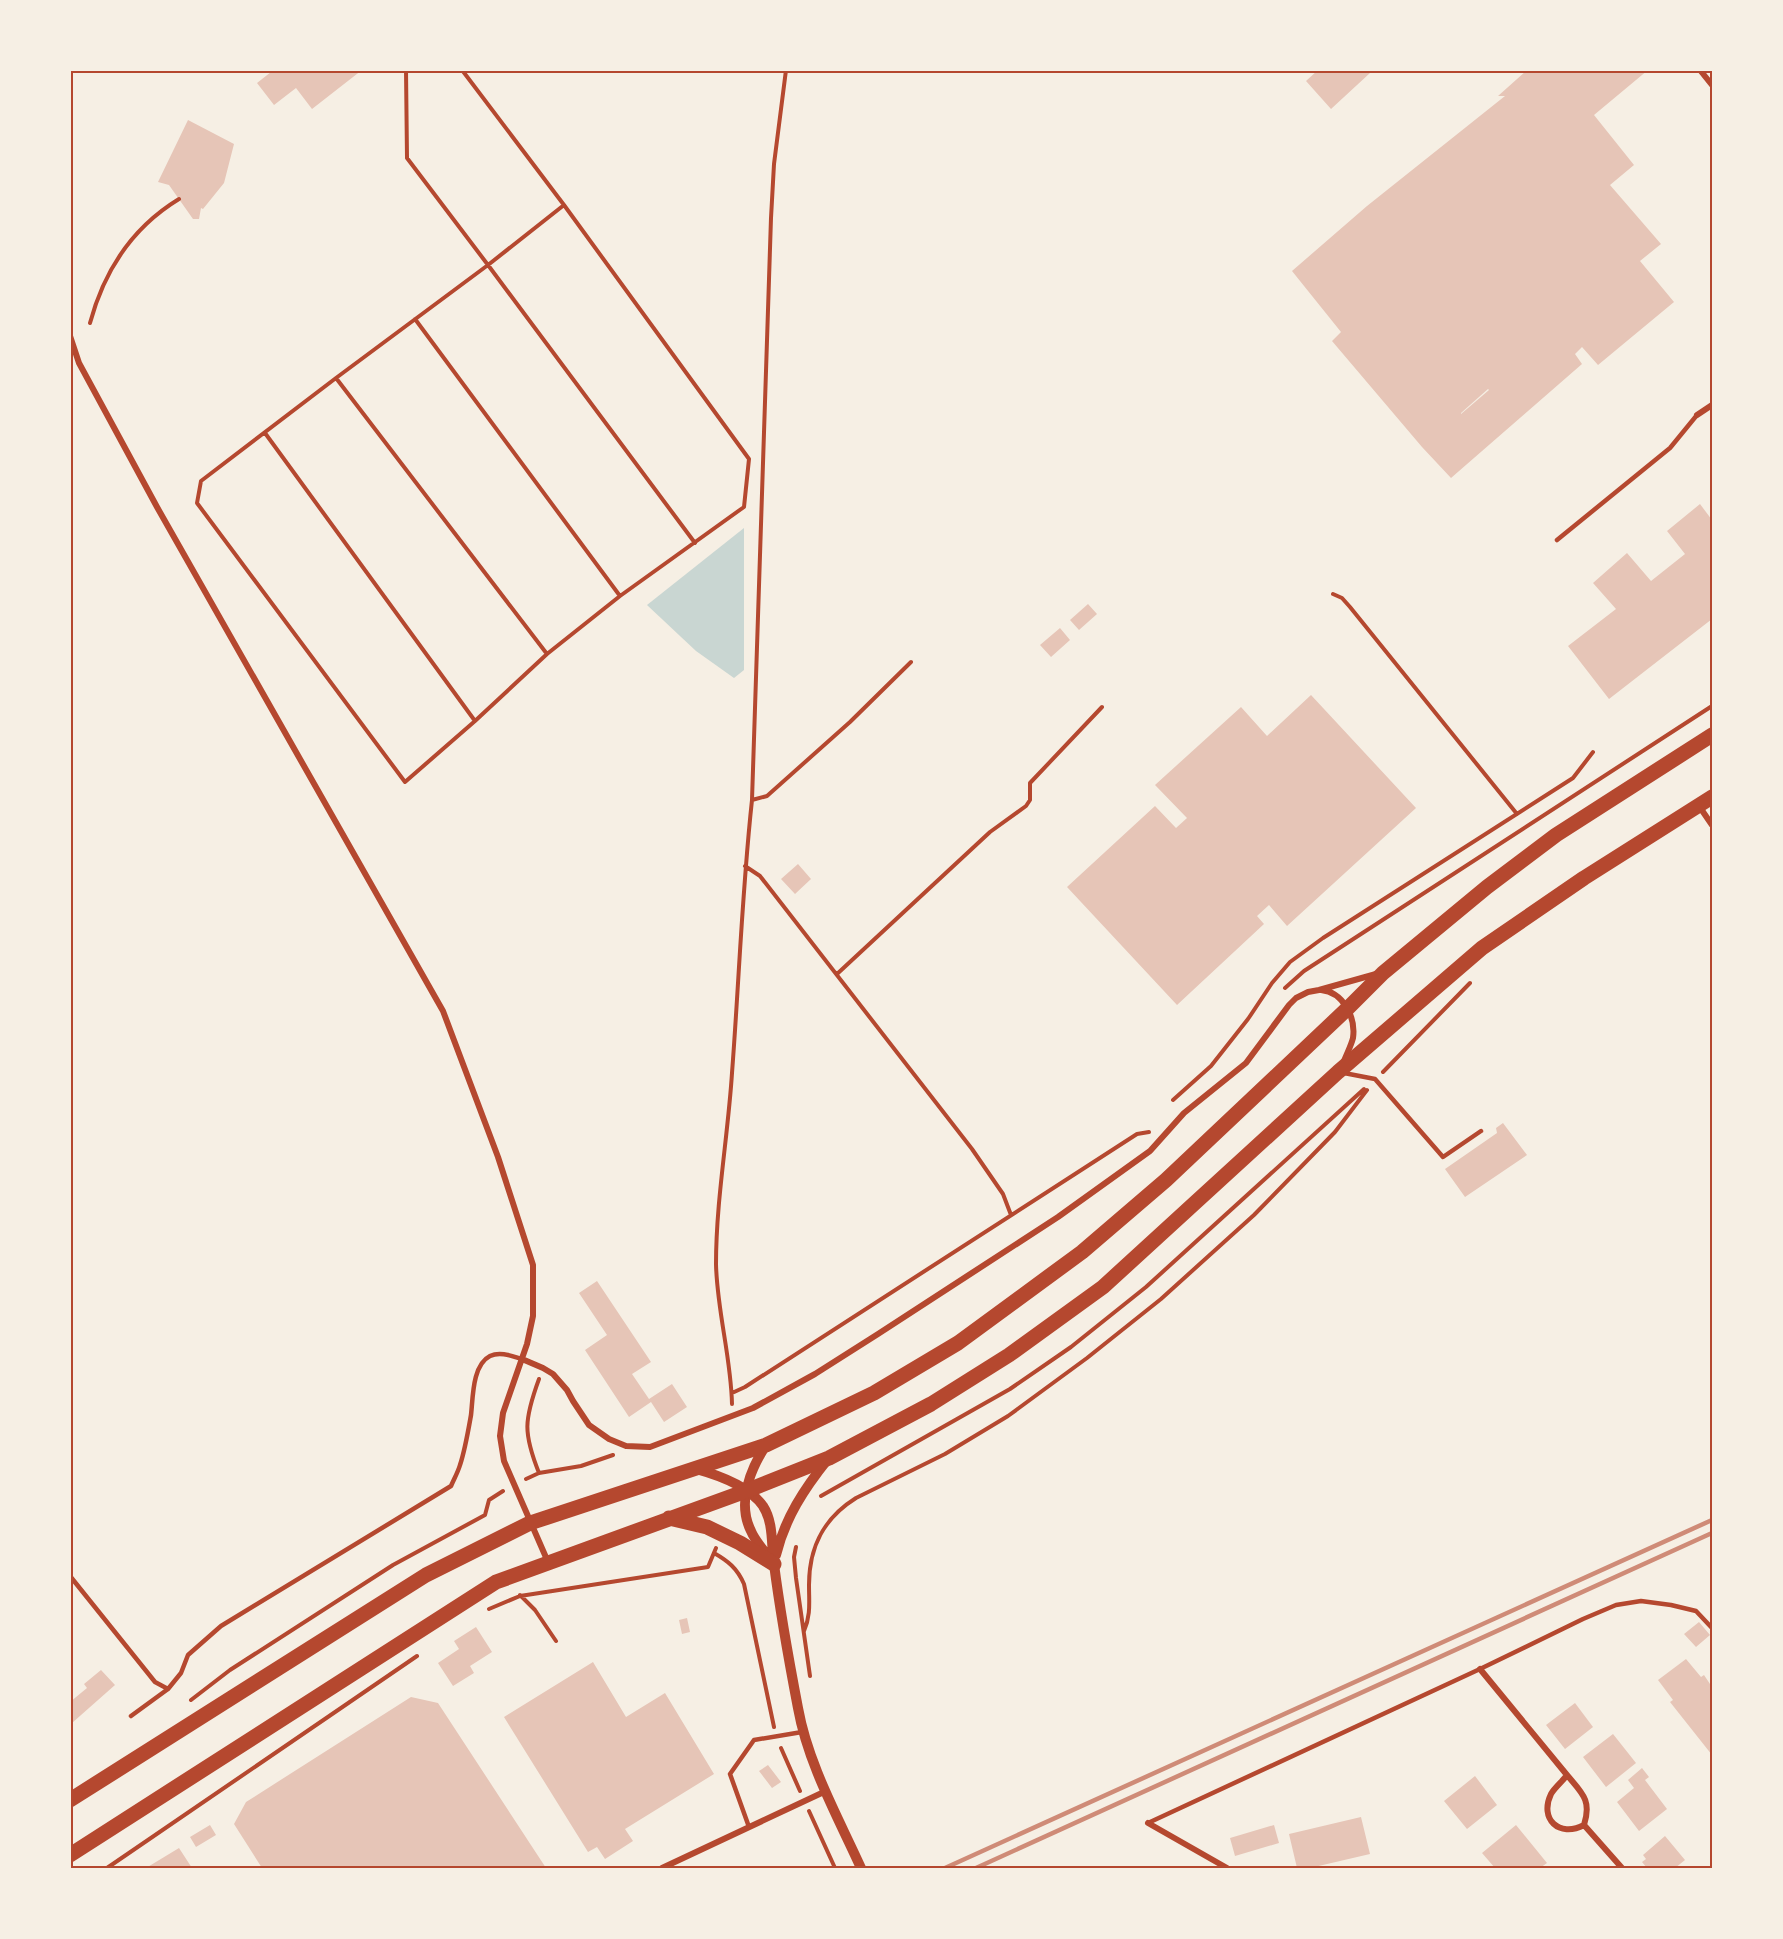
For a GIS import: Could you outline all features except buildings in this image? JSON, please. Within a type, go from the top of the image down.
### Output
[{"type":"main road","points":[[70,1800],[426,1575],[530,1523],[766,1445],[874,1393],[958,1343],[1082,1252],[1166,1180],[1383,973],[1487,887],[1556,835],[1713,735]]},
{"type":"main road","points":[[70,1855],[496,1582],[746,1491],[829,1458],[931,1404],[1009,1355],[1102,1287],[1338,1072],[1482,948],[1584,878],[1713,796]]},
{"type":"main road","points":[[669,1518],[707,1527],[774,1564]]},
{"type":"street","points":[[1700,70],[1713,85]]},
{"type":"street","points":[[70,336],[79,363],[158,507],[443,1011],[498,1157],[533,1265],[533,1316],[522,1359],[503,1413],[500,1436],[504,1461],[548,1562]]},
{"type":"street","points":[[1697,415],[1713,405]]},
{"type":"street","points":[[1698,806],[1713,825]]},
{"type":"street","points":[[522,1359],[543,1368],[561,1381],[589,1425],[609,1439],[626,1446],[650,1448],[753,1408],[815,1374],[1058,1217],[1150,1151],[1184,1113],[1246,1063],[1288,1005],[1296,998],[1308,992],[1383,973]]},
{"type":"street","points":[[1319,990],[1331,993],[1348,1008],[1353,1035],[1338,1072]]},
{"type":"street","points":[[766,1445],[757,1461],[746,1491],[744,1511],[751,1533],[774,1564]]},
{"type":"street","points":[[774,1564],[783,1532],[794,1506],[807,1484],[829,1458]]},
{"type":"street","points":[[696,1469],[720,1477],[746,1491],[758,1500],[766,1512],[798,1710],[812,1757],[861,1869]]},
{"type":"street","points":[[1480,1669],[1584,1796],[1588,1806],[1584,1825]]},
{"type":"street","points":[[1567,1775],[1551,1794],[1548,1813],[1553,1823],[1564,1830],[1574,1830],[1584,1825]]},
{"type":"street","points":[[662,1869],[826,1791]]},
{"type":"street","points":[[1148,1823],[1227,1869]]},
{"type":"street","points":[[1584,1825],[1622,1869]]},
{"type":"lane","points":[[1557,540],[1670,448],[1697,415]]},
{"type":"lane","points":[[1338,1072],[1375,1079],[1443,1156],[1481,1131]]},
{"type":"lane","points":[[131,1716],[168,1689],[181,1673],[188,1655],[221,1626],[451,1486],[460,1466],[471,1415],[473,1389],[485,1359],[497,1354],[522,1359]]},
{"type":"lane","points":[[70,1576],[154,1682],[168,1689]]},
{"type":"lane","points":[[1148,1823],[1616,1605],[1641,1601],[1671,1605],[1696,1611],[1713,1628]]},
{"type":"lane","points":[[749,1827],[730,1774],[754,1740],[805,1732]]},
{"type":"path","points":[[406,70],[407,158],[695,543]]},
{"type":"path","points":[[462,70],[564,206],[749,459],[744,507],[620,596],[547,654],[476,721],[405,782],[197,503],[201,481],[564,206]]},
{"type":"path","points":[[753,1408],[750,1401],[732,1408],[716,1264],[732,1074],[745,866],[752,800],[771,218],[774,164],[786,70]]},
{"type":"path","points":[[90,323],[96,300],[112,267],[127,244],[143,227],[179,199]]},
{"type":"path","points":[[415,319],[620,596]]},
{"type":"path","points":[[336,378],[547,654]]},
{"type":"path","points":[[265,433],[476,721]]},
{"type":"path","points":[[1333,594],[1342,598],[1350,607],[1517,814]]},
{"type":"path","points":[[752,800],[767,796],[850,722],[911,662]]},
{"type":"path","points":[[1314,965],[1713,706]]},
{"type":"path","points":[[837,974],[990,832],[1026,806],[1030,800],[1030,783],[1102,707]]},
{"type":"path","points":[[1173,1100],[1211,1066],[1290,962],[1323,938],[1573,778],[1593,752]]},
{"type":"path","points":[[745,866],[760,876],[972,1149],[1003,1194],[1011,1215]]},
{"type":"path","points":[[814,1500],[1010,1389],[1071,1347],[1146,1287],[1375,1079],[1474,980]]},
{"type":"path","points":[[788,1646],[803,1632],[809,1619],[809,1582],[812,1558],[818,1538],[826,1524],[844,1506],[945,1454],[1008,1416],[1088,1358],[1143,1314],[1254,1215],[1335,1132],[1375,1079]]},
{"type":"path","points":[[732,1393],[745,1387],[1137,1134],[1172,1127]]},
{"type":"path","points":[[539,1473],[528,1441],[526,1425],[543,1368]]},
{"type":"path","points":[[480,1613],[520,1596],[708,1567],[725,1535]]},
{"type":"path","points":[[798,1540],[795,1557],[796,1578],[811,1686]]},
{"type":"path","points":[[714,1552],[730,1562],[744,1584],[776,1737],[835,1869]]},
{"type":"path","points":[[189,1701],[230,1670],[393,1565]]},
{"type":"path","points":[[520,1596],[535,1610],[556,1641]]},
{"type":"path","points":[[106,1869],[421,1653]]},
{"type":"shaded area","points":[[744,528],[744,670],[734,678],[696,651],[647,605]]},
{"type":"railway","points":[[945,1868],[1712,1520]]},
{"type":"railway","points":[[976,1868],[1712,1533]]}]
